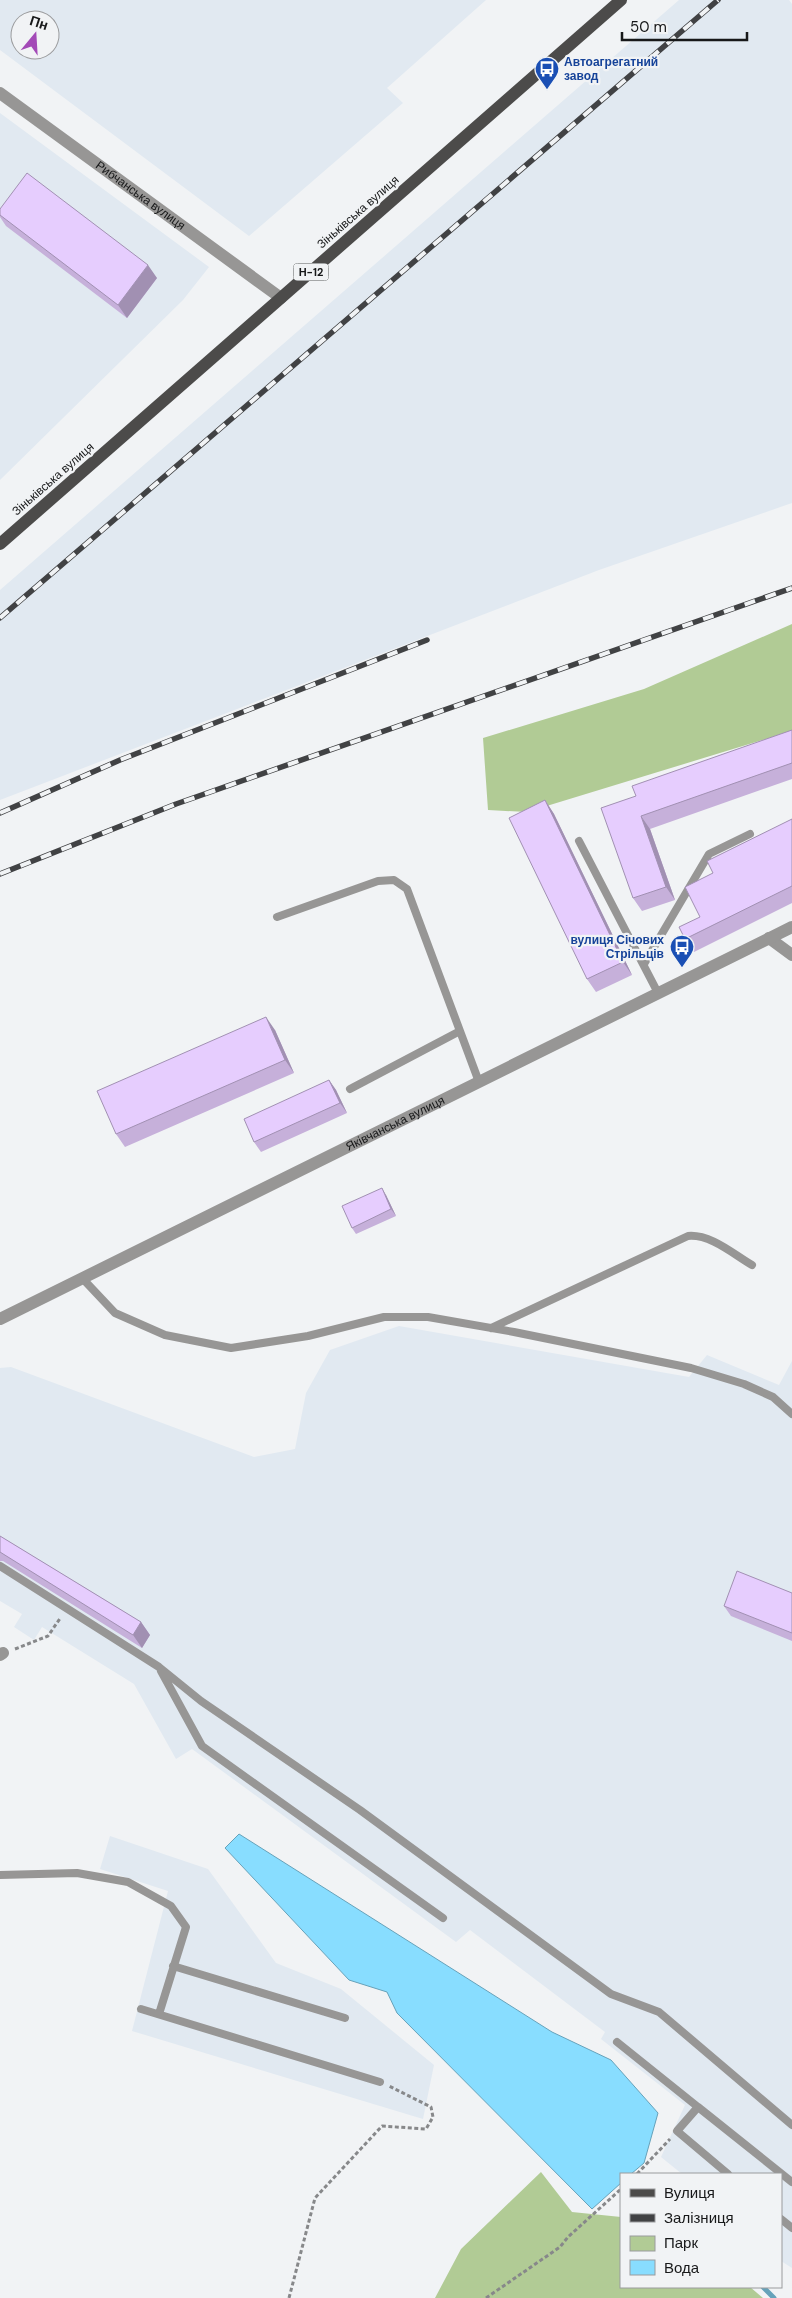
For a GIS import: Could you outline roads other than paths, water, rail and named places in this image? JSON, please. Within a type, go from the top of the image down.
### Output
[{"type":"main road","name":"Зіньківська вулиця","points":[[0,544],[621,0]]},
{"type":"street","name":"Рибчанська вулиця","points":[[0,92],[281,298]]},
{"type":"street","name":"Яківчанська вулиця","points":[[0,1319],[792,927]]},
{"type":"street","points":[[769,938],[792,955]]},
{"type":"lane","points":[[644,964],[709,854],[750,834]]},
{"type":"lane","points":[[579,841],[658,992]]},
{"type":"lane","points":[[277,917],[378,881],[394,880],[407,889],[479,1082]]},
{"type":"lane","points":[[350,1088],[460,1031]]},
{"type":"lane","points":[[491,1328],[688,1236],[699,1235],[752,1265]]},
{"type":"lane","points":[[82,1279],[115,1313],[165,1335],[231,1348],[308,1336],[384,1317],[428,1317],[691,1368],[744,1384],[773,1398],[792,1414]]},
{"type":"lane","points":[[0,1566],[159,1667],[201,1701],[360,1810],[612,1994],[659,2012],[792,2125]]},
{"type":"lane","points":[[159,1667],[202,1746],[443,1918]]},
{"type":"lane","points":[[0,1875],[77,1872],[128,1882],[171,1906],[186,1928],[158,2014]]},
{"type":"lane","points":[[174,1966],[345,2018]]},
{"type":"lane","points":[[141,2009],[380,2082]]},
{"type":"lane","points":[[617,2042],[781,2173]]},
{"type":"lane","points":[[698,2107],[677,2131],[727,2173]]},
{"type":"lane","points":[[782,2174],[792,2182]]},
{"type":"lane","points":[[782,2220],[792,2228]]},
{"type":"water","points":[[239,1834],[552,2032],[611,2060],[658,2113],[644,2163],[632,2173],[620,2173],[620,2184],[592,2209],[397,2013],[387,1992],[349,1980],[225,1848]]},
{"type":"waterway","points":[[764,2288],[774,2298]]},
{"type":"railway","points":[[0,618],[718,0]]},
{"type":"railway","points":[[0,874],[176,804],[792,588]]},
{"type":"railway","points":[[0,813],[120,760],[427,640]]},
{"type":"place","name":"Автоагрегатний завод","points":[[547,90]]},
{"type":"place","name":"вулиця Січових Стрільців","points":[[682,968]]}]
